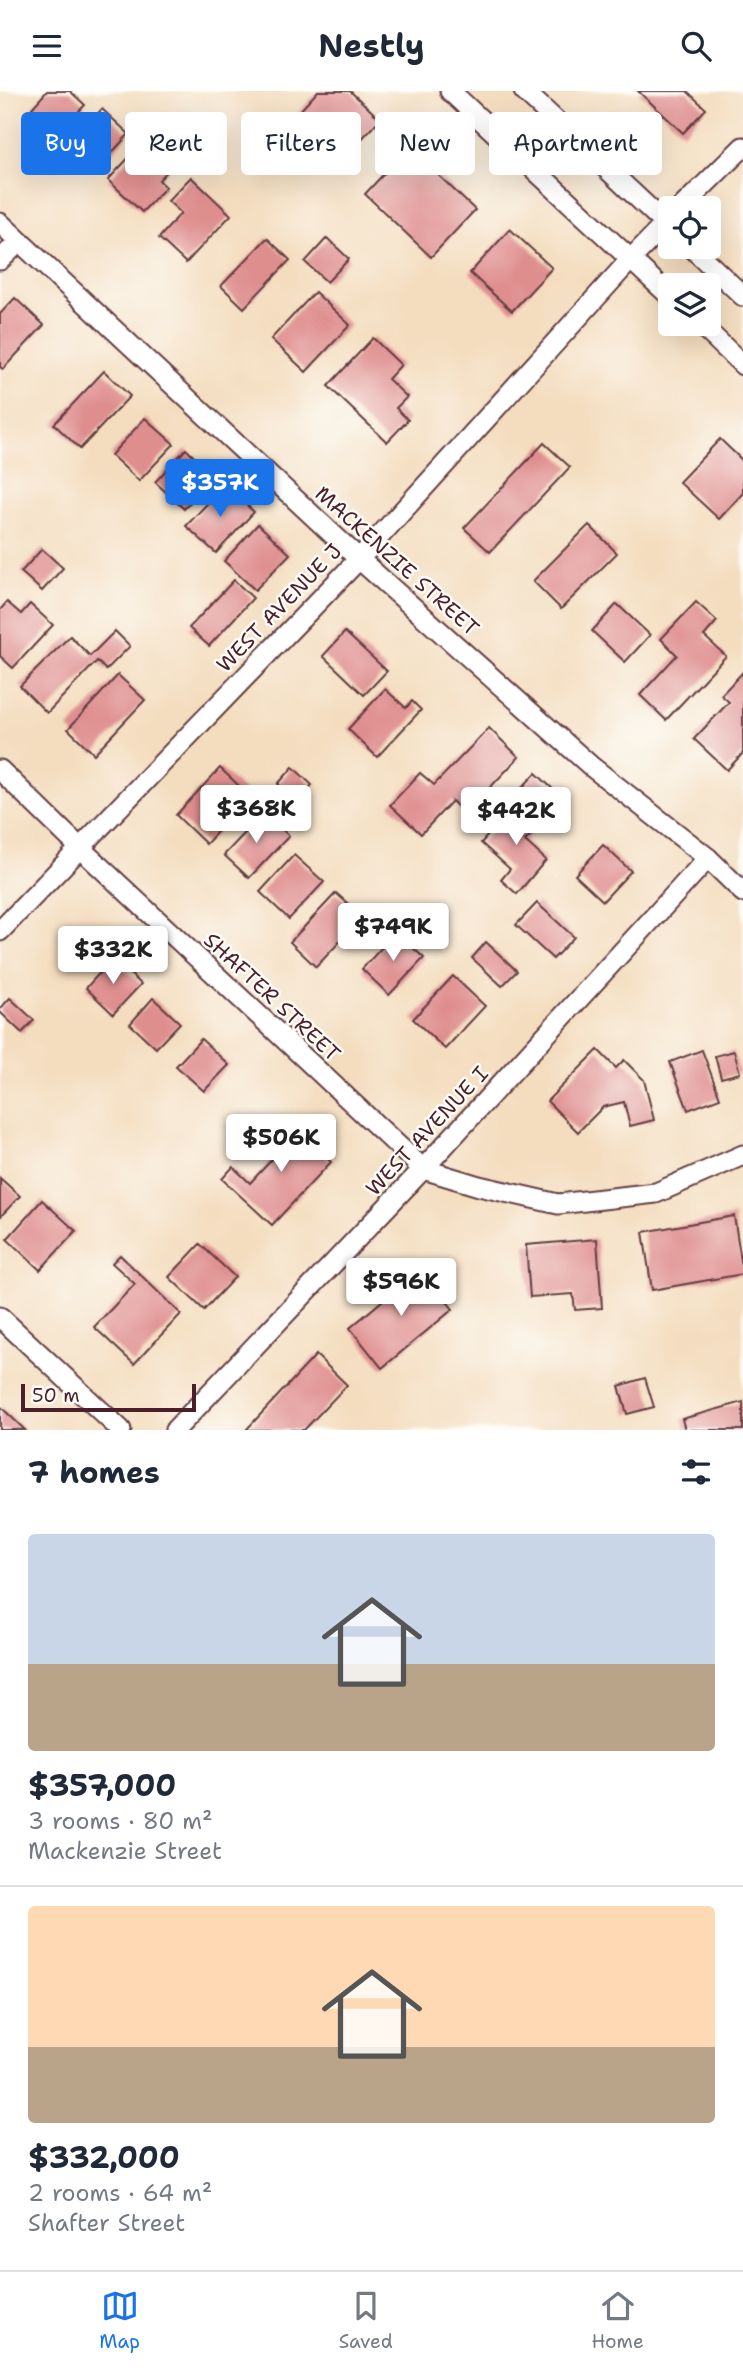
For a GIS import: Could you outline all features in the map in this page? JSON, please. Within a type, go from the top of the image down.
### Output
[{"type":"street","points":[[450,91],[658,285]]},
{"type":"street","points":[[524,91],[658,214]]},
{"type":"street","points":[[693,196],[743,146]]},
{"type":"street","name":"MACKENZIE STREET","points":[[0,223],[359,559],[592,767],[708,858],[743,891]]},
{"type":"street","name":"WEST AVENUE J","points":[[0,931],[359,559],[631,259],[658,234]]},
{"type":"street","points":[[0,260],[19,242]]},
{"type":"street","points":[[704,259],[743,296]]},
{"type":"street","points":[[713,336],[743,365]]},
{"type":"street","name":"SHAFTER STREET","points":[[0,770],[423,1169]]},
{"type":"street","name":"WEST AVENUE I","points":[[175,1430],[423,1169],[708,858]]},
{"type":"street","points":[[423,1169],[479,1186],[558,1204],[656,1193],[743,1155]]},
{"type":"street","points":[[0,1317],[121,1430]]},
{"type":"building","points":[[47,91],[70,91],[85,105],[78,112],[36,112],[32,108]]},
{"type":"building","points":[[318,91],[350,91],[375,114],[375,124],[361,140],[361,112],[299,112]]},
{"type":"building","points":[[638,91],[687,91],[706,109],[683,133]]},
{"type":"building","points":[[111,117],[125,130],[125,138],[111,154]]},
{"type":"building","points":[[125,162],[125,175],[164,175],[159,180],[166,187],[142,212],[108,180]]},
{"type":"building","points":[[383,175],[438,175],[475,210],[431,257],[365,194]]},
{"type":"building","points":[[191,177],[231,215],[186,263],[159,238],[181,213],[168,201]]},
{"type":"building","points":[[510,229],[552,268],[512,311],[470,273]]},
{"type":"building","points":[[267,238],[290,260],[244,308],[221,286]]},
{"type":"building","points":[[327,238],[349,259],[327,282],[305,262]]},
{"type":"building","points":[[315,292],[350,325],[306,372],[271,339]]},
{"type":"building","points":[[15,298],[44,325],[3,369],[0,367],[0,314]]},
{"type":"building","points":[[373,338],[401,365],[388,379],[407,397],[396,408],[408,420],[387,442],[328,386]]},
{"type":"building","points":[[104,371],[130,396],[80,449],[54,424]]},
{"type":"building","points":[[145,418],[174,444],[139,481],[111,455]]},
{"type":"building","points":[[720,439],[743,461],[743,493],[719,519],[679,482]]},
{"type":"building","points":[[544,443],[570,467],[490,552],[464,528]]},
{"type":"building","points":[[186,449],[214,476],[184,509],[155,482]]},
{"type":"building","points":[[225,485],[254,512],[216,553],[186,526]]},
{"type":"building","points":[[258,524],[290,554],[255,590],[224,561]]},
{"type":"building","points":[[589,525],[617,553],[561,609],[533,581]]},
{"type":"building","points":[[42,549],[63,568],[42,591],[21,572]]},
{"type":"building","points":[[234,580],[253,598],[209,646],[189,628]]},
{"type":"building","points":[[7,602],[21,614],[30,604],[53,625],[13,668],[0,656],[0,610]]},
{"type":"building","points":[[696,602],[717,621],[704,636],[726,656],[666,720],[640,695],[677,655],[661,639]]},
{"type":"building","points":[[617,604],[650,635],[625,662],[592,631]]},
{"type":"building","points":[[115,631],[130,646],[106,670],[97,661],[47,713],[20,686],[70,636],[90,656]]},
{"type":"building","points":[[345,632],[387,671],[364,695],[323,656]]},
{"type":"building","points":[[743,672],[743,753],[727,770],[694,739],[729,702],[721,695]]},
{"type":"building","points":[[118,675],[145,700],[94,754],[68,729]]},
{"type":"building","points":[[385,689],[406,708],[412,701],[421,710],[377,757],[348,729]]},
{"type":"building","points":[[489,728],[519,757],[465,814],[452,801],[421,834],[390,805],[420,773],[434,785]]},
{"type":"building","points":[[293,767],[312,785],[297,801],[278,784]]},
{"type":"building","points":[[220,768],[250,796],[206,844],[176,815]]},
{"type":"building","points":[[536,773],[558,794],[539,813],[517,793]]},
{"type":"building","points":[[518,802],[542,823],[525,841],[546,860],[517,894],[501,880],[510,869],[481,843]]},
{"type":"building","points":[[264,813],[289,836],[249,878],[224,855]]},
{"type":"building","points":[[603,845],[631,871],[603,901],[575,875]]},
{"type":"building","points":[[294,855],[324,882],[289,919],[260,892]]},
{"type":"building","points":[[336,893],[363,917],[316,967],[290,942]]},
{"type":"building","points":[[537,903],[574,937],[553,959],[516,925]]},
{"type":"building","points":[[396,932],[424,958],[389,995],[362,969]]},
{"type":"building","points":[[486,942],[517,971],[502,986],[472,958]]},
{"type":"building","points":[[113,958],[141,984],[113,1014],[86,988]]},
{"type":"building","points":[[453,976],[485,1006],[445,1049],[413,1019]]},
{"type":"building","points":[[10,998],[34,1020],[22,1033],[0,1012]]},
{"type":"building","points":[[153,998],[180,1023],[156,1048],[130,1024]]},
{"type":"building","points":[[201,1039],[229,1065],[204,1091],[176,1066]]},
{"type":"building","points":[[598,1050],[616,1068],[624,1060],[644,1080],[654,1120],[630,1126],[624,1102],[603,1107],[578,1132],[547,1101]]},
{"type":"building","points":[[702,1050],[720,1098],[688,1110],[670,1062]]},
{"type":"building","points":[[734,1051],[740,1073],[721,1078],[715,1056]]},
{"type":"building","points":[[286,1120],[331,1162],[272,1225],[222,1179],[233,1167],[250,1183],[276,1155],[264,1144]]},
{"type":"building","points":[[0,1178],[20,1196],[0,1217]]},
{"type":"building","points":[[42,1200],[76,1231],[40,1270],[7,1239]]},
{"type":"building","points":[[734,1216],[743,1274],[652,1290],[643,1232]]},
{"type":"building","points":[[597,1239],[602,1308],[575,1310],[573,1294],[530,1297],[526,1245]]},
{"type":"building","points":[[200,1244],[235,1277],[204,1310],[169,1277]]},
{"type":"building","points":[[120,1255],[181,1314],[134,1364],[94,1327],[135,1284],[112,1263]]},
{"type":"building","points":[[420,1269],[453,1309],[382,1368],[350,1328]]},
{"type":"building","points":[[316,1355],[347,1385],[304,1430],[246,1430]]},
{"type":"building","points":[[645,1378],[654,1407],[627,1414],[619,1386]]},
{"type":"building","points":[[743,1402],[743,1430],[685,1430],[682,1419]]},
{"type":"building","points":[[0,1406],[25,1430],[0,1430]]}]
